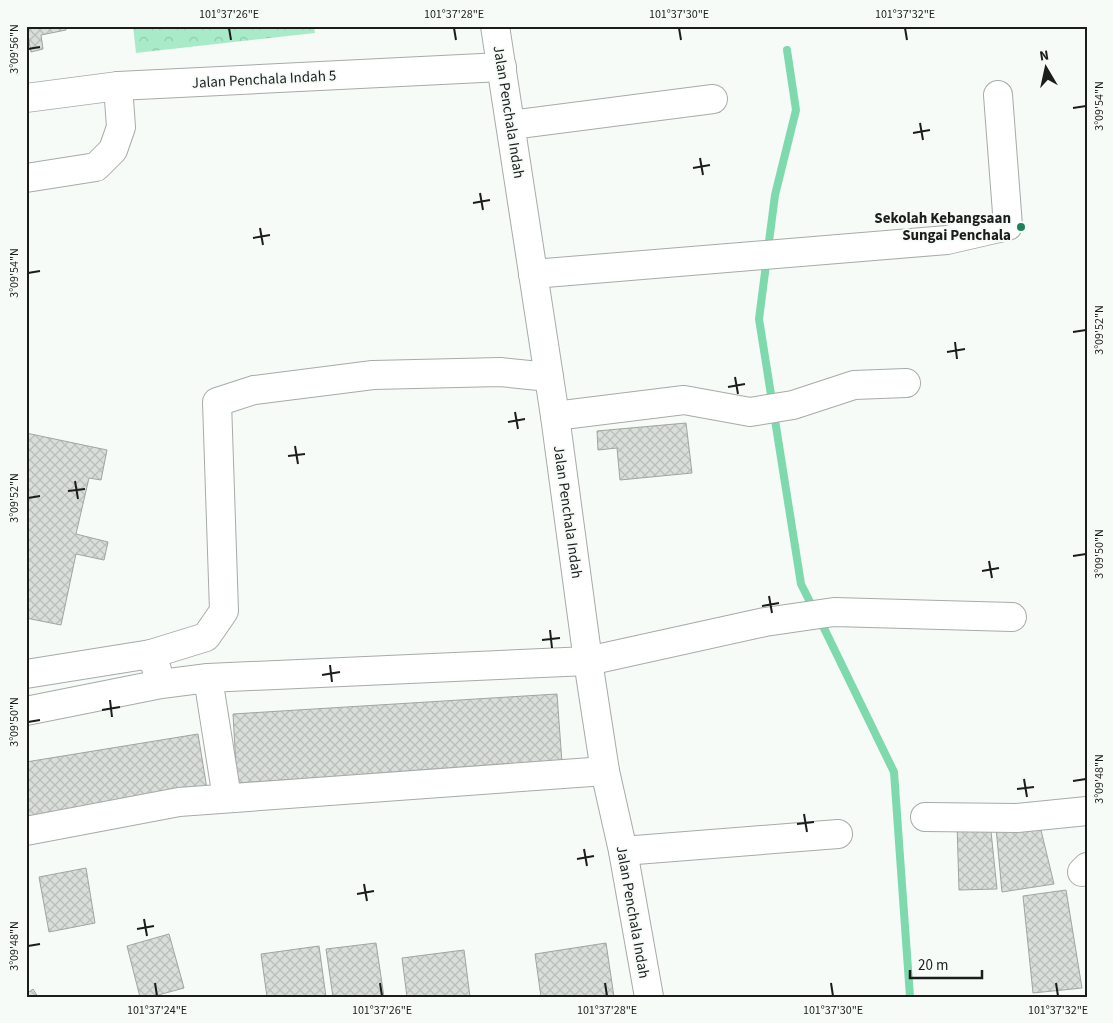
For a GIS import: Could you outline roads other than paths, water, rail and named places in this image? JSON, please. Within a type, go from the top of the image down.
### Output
[{"type":"street","name":"Jalan Penchala Indah","points":[[495,26],[555,416],[605,771],[623,851],[649,997]]},
{"type":"street","name":"Jalan Penchala Indah 5","points":[[26,98],[118,86],[502,67]]},
{"type":"street","points":[[26,178],[96,167],[113,150],[121,127],[118,86]]},
{"type":"street","points":[[534,274],[947,240],[1008,226],[998,95]]},
{"type":"street","points":[[511,124],[714,98]]},
{"type":"street","points":[[26,674],[151,654],[206,637],[224,611],[217,402],[254,390],[373,375],[500,372],[549,377]]},
{"type":"street","points":[[555,416],[684,400],[750,412],[793,405],[854,385],[906,383]]},
{"type":"street","points":[[26,711],[161,684],[208,678],[588,661],[766,622],[834,612],[1012,617]]},
{"type":"street","points":[[151,654],[161,684]]},
{"type":"street","points":[[208,678],[227,798]]},
{"type":"street","points":[[26,831],[179,802],[605,771]]},
{"type":"street","points":[[925,818],[1017,818],[1087,811]]},
{"type":"street","points":[[623,851],[838,834]]},
{"type":"waterway","points":[[787,50],[796,110],[775,195],[759,319],[801,584],[814,610]]},
{"type":"waterway","points":[[820,620],[894,772],[910,997]]},
{"type":"place","name":"Sekolah Kebangsaan Sungai Penchala","points":[[1021,227]]}]
